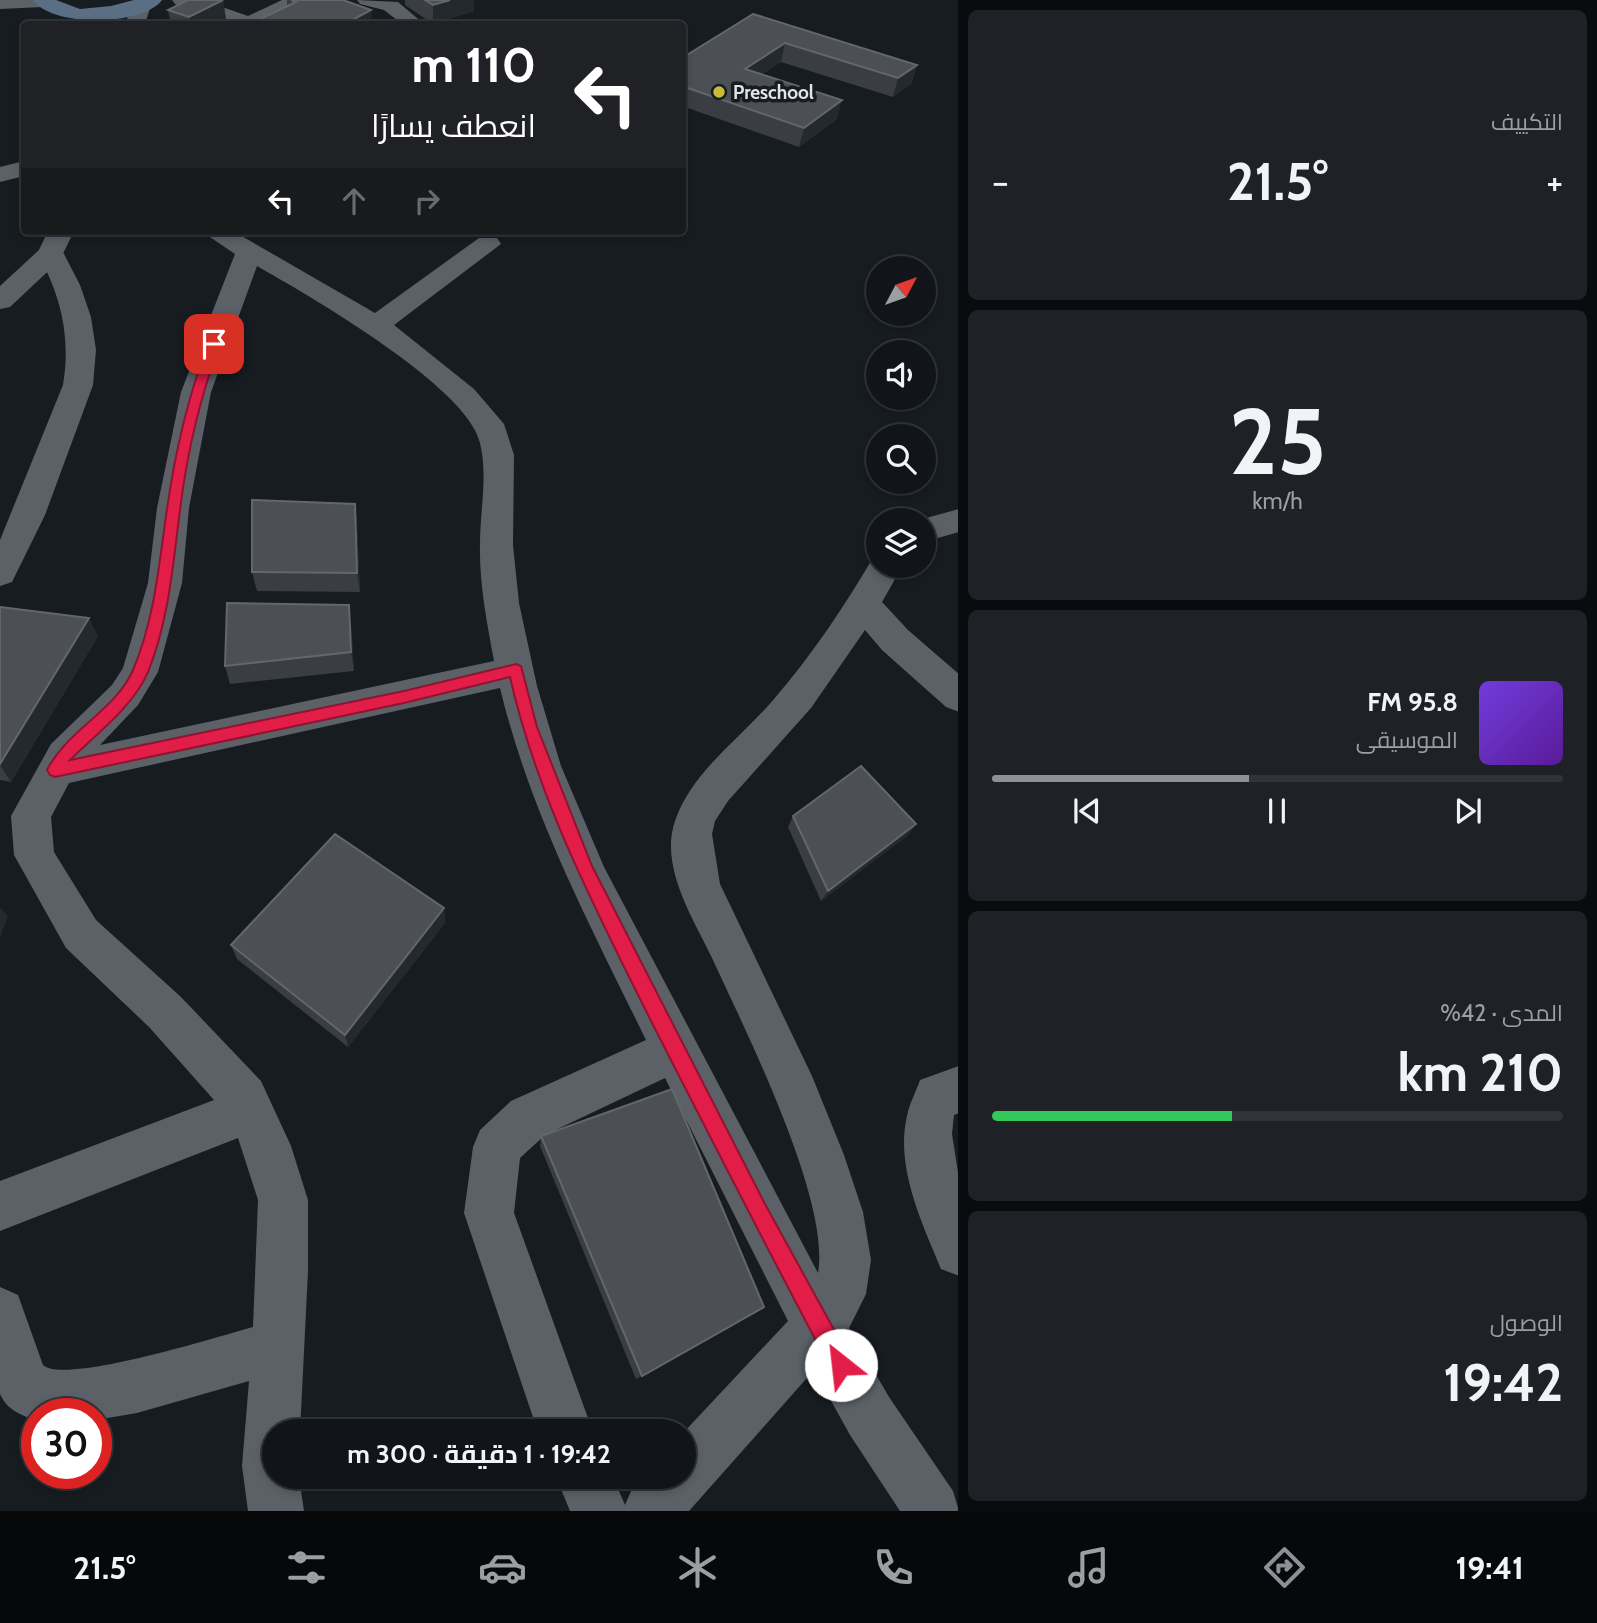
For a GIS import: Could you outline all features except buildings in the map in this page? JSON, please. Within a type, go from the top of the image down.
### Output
[{"type":"main road","points":[[43,0],[63,18],[143,10]]},
{"type":"street","points":[[0,3],[43,0]]},
{"type":"street","points":[[183,0],[240,21]]},
{"type":"street","points":[[254,21],[299,0]]},
{"type":"street","points":[[367,0],[391,6],[410,21]]},
{"type":"street","points":[[391,6],[414,0]]},
{"type":"street","points":[[0,175],[21,169]]},
{"type":"street","points":[[221,235],[314,286],[376,325],[439,373],[491,426],[498,454],[497,558],[516,670],[529,727],[584,869],[819,1325],[863,1405],[933,1511]]},
{"type":"street","points":[[0,301],[56,242],[72,295],[83,348],[78,385],[29,515],[0,573]]},
{"type":"street","points":[[376,325],[488,244]]},
{"type":"street","points":[[249,251],[196,393],[173,508],[165,583],[140,672],[125,695],[65,755],[31,816],[34,855],[81,934],[165,1012],[244,1098],[267,1146],[283,1200],[278,1346],[270,1466],[276,1511]]},
{"type":"street","points":[[936,526],[958,520]]},
{"type":"street","points":[[696,1462],[819,1325],[841,1293],[847,1259],[836,1198],[820,1149],[699,886],[692,846],[695,818],[713,793],[803,691],[864,604],[879,578]]},
{"type":"street","points":[[864,604],[895,640],[958,697]]},
{"type":"street","points":[[55,770],[404,697],[516,670]]},
{"type":"street","points":[[561,1419],[489,1213],[496,1147],[528,1118],[675,1050]]},
{"type":"street","points":[[958,1089],[937,1097],[926,1121],[935,1179],[958,1251]]},
{"type":"street","points":[[0,1206],[250,1110]]},
{"type":"street","points":[[0,1312],[22,1382],[34,1394],[45,1397],[64,1398],[137,1386],[278,1346]]},
{"type":"street","points":[[589,1489],[599,1511]]},
{"type":"street","points":[[651,1511],[671,1489]]},
{"type":"place","name":"Preschool","points":[[719,92]]},
{"type":"route","points":[[214,344],[196,393],[173,508],[165,583],[140,672],[125,695],[101,722],[65,755],[55,770],[404,697],[516,670],[529,727],[584,869],[758,1211],[841,1365]]}]
